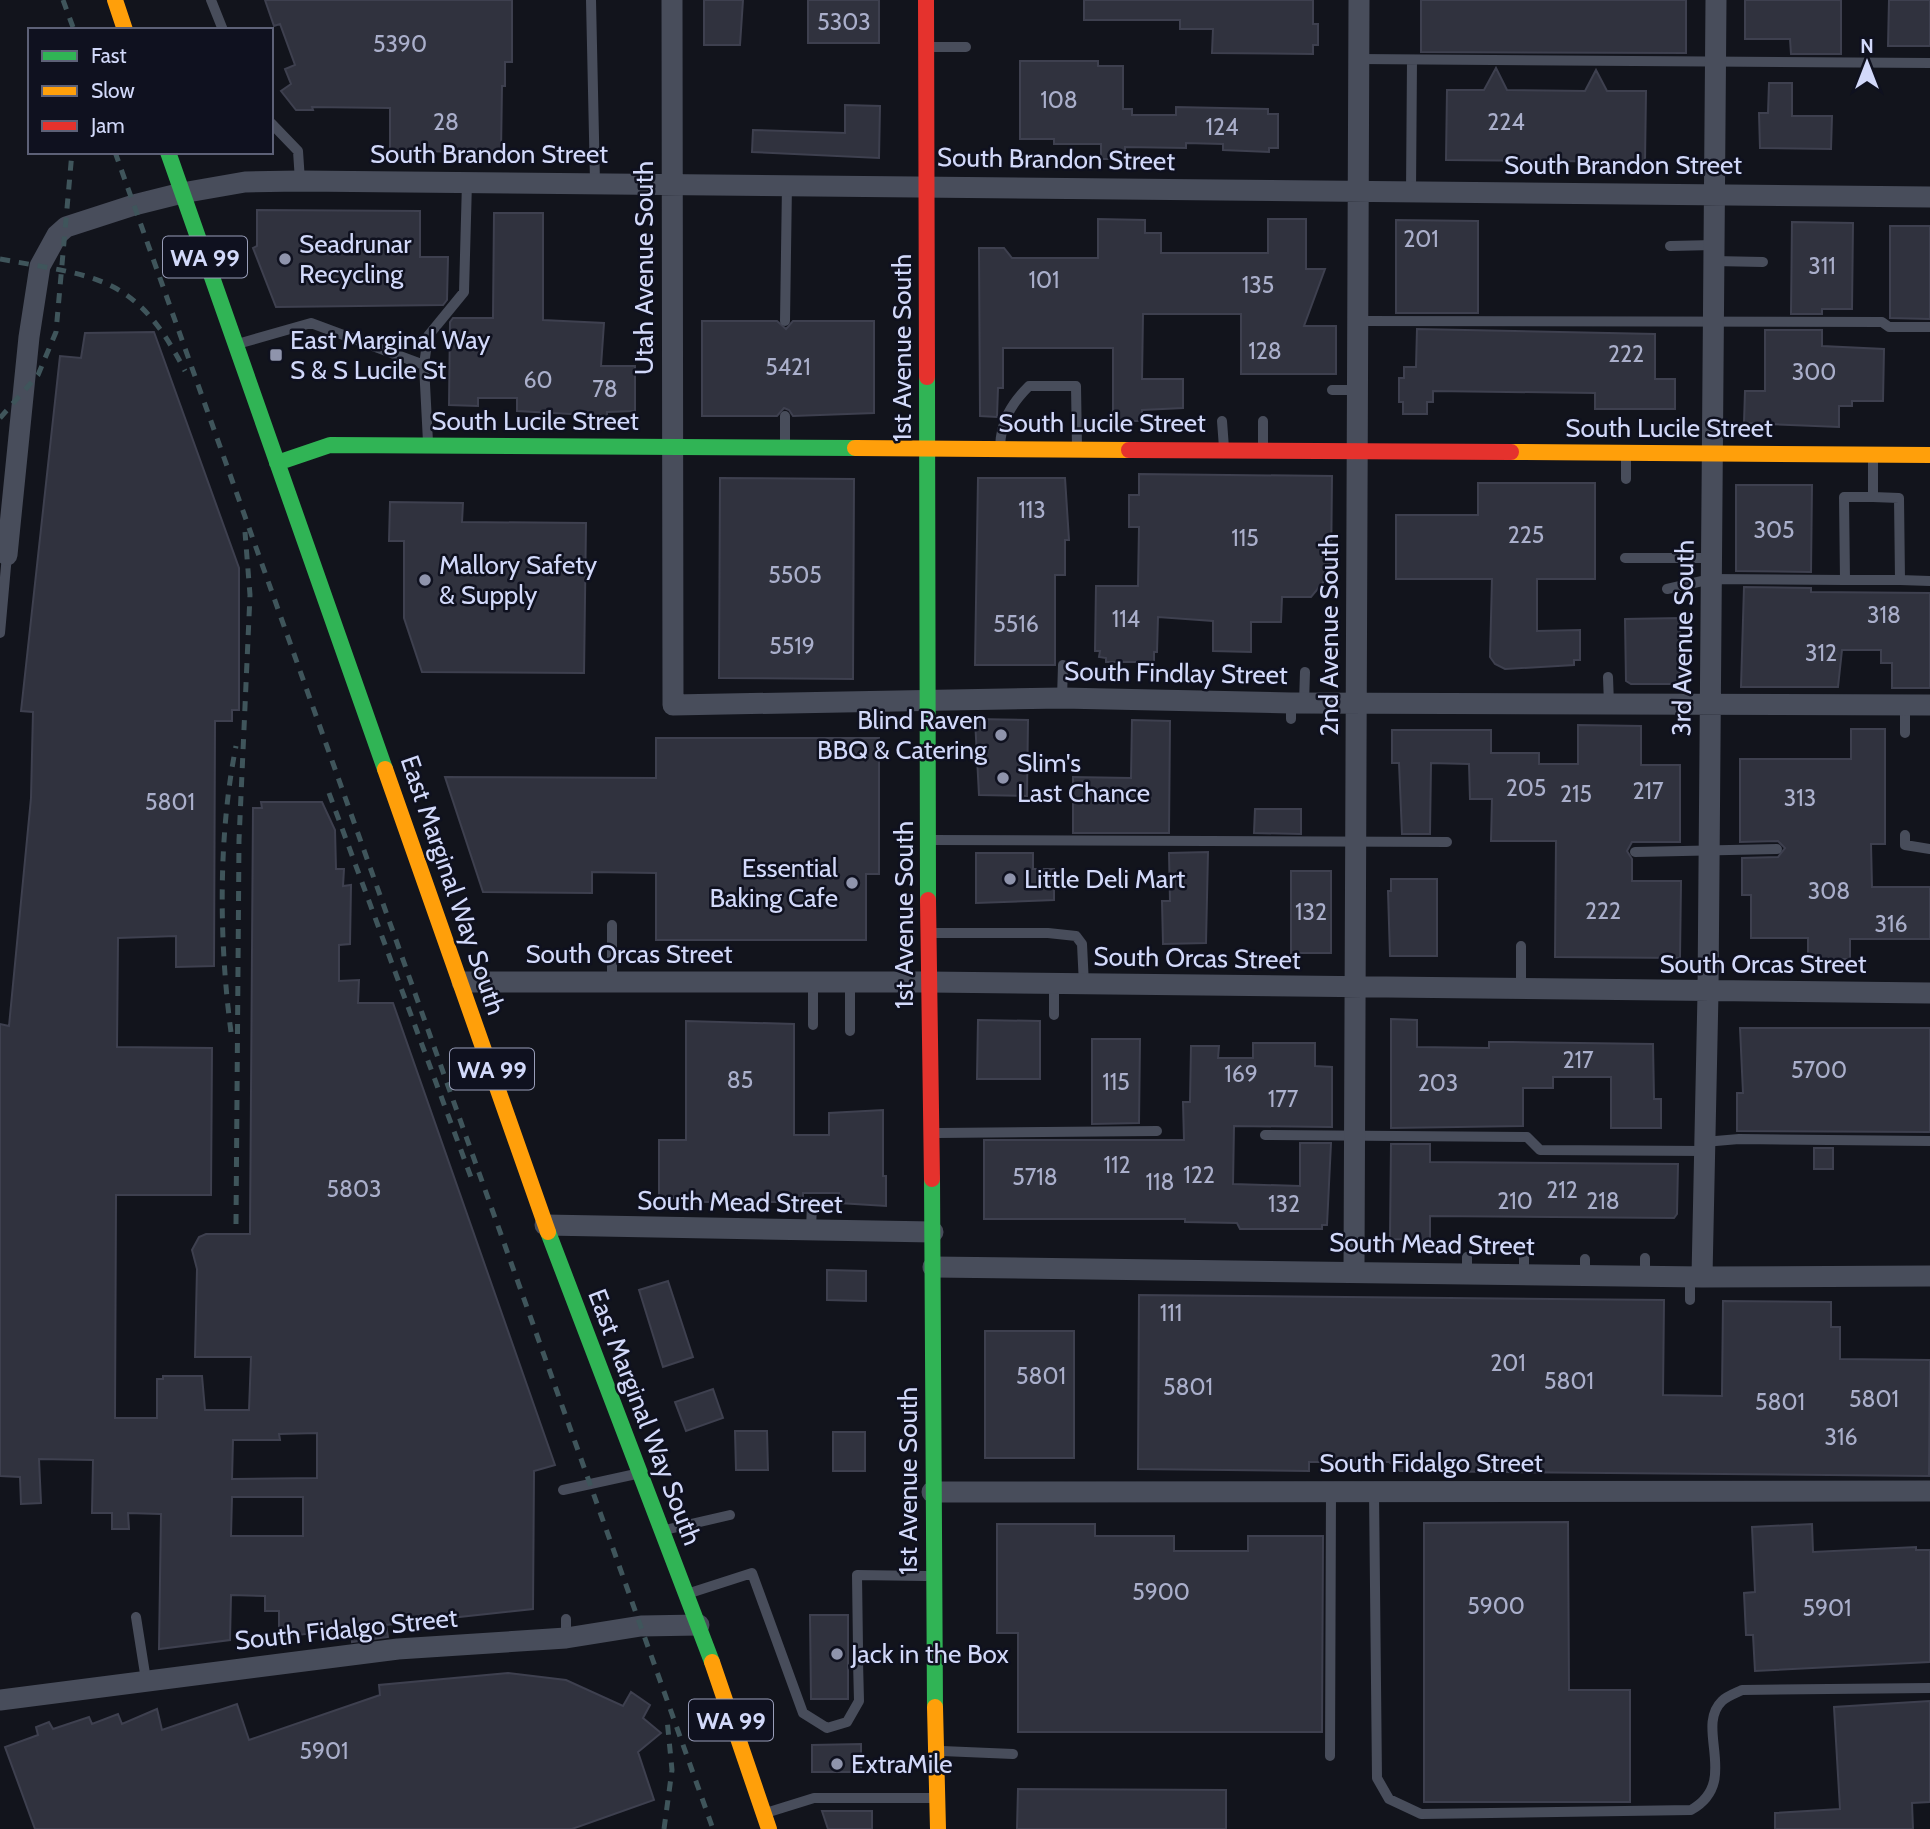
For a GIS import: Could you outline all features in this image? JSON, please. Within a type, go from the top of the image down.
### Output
[{"type":"main road","points":[[115,0],[124,28]]},
{"type":"main road","name":"1st Avenue South","points":[[926,0],[928,982],[933,1232],[932,1576],[938,1829]]},
{"type":"main road","name":"East Marginal Way South","points":[[169,154],[462,982],[545,1225],[699,1625],[766,1821]]},
{"type":"main road","name":"South Lucile Street","points":[[277,463],[330,445],[1930,454]]},
{"type":"street","name":"Utah Avenue South","points":[[672,0],[673,705]]},
{"type":"street","name":"2nd Avenue South","points":[[1354,1271],[1359,0]]},
{"type":"street","name":"3rd Avenue South","points":[[1696,1277],[1704,1147],[1708,993],[1716,0]]},
{"type":"street","name":"South Brandon Street","points":[[8,555],[29,337],[44,254],[66,227],[134,205],[245,181],[671,182],[1930,197]]},
{"type":"street","name":"South Findlay Street","points":[[673,705],[928,703],[1062,698],[1296,709],[1357,703],[1930,705]]},
{"type":"street","name":"South Orcas Street","points":[[462,982],[928,982],[1708,993],[1930,993]]},
{"type":"street","name":"South Mead Street","points":[[545,1225],[811,1232],[933,1232]]},
{"type":"street","name":"South Mead Street","points":[[933,1267],[1354,1271],[1466,1265],[1645,1267],[1696,1277],[1930,1276]]},
{"type":"street","name":"South Fidalgo Street","points":[[932,1492],[1930,1491]]},
{"type":"street","name":"South Fidalgo Street","points":[[0,1700],[566,1628],[699,1625]]},
{"type":"lane","points":[[211,0],[222,28]]},
{"type":"lane","points":[[592,0],[596,182]]},
{"type":"lane","points":[[926,47],[966,47]]},
{"type":"lane","points":[[1359,59],[1930,63]]},
{"type":"lane","points":[[1411,192],[1412,60]]},
{"type":"lane","points":[[273,124],[299,151],[300,181]]},
{"type":"lane","points":[[428,445],[424,365],[428,336],[464,292],[467,181]]},
{"type":"lane","points":[[785,321],[787,184]]},
{"type":"lane","points":[[1670,246],[1763,262]]},
{"type":"lane","points":[[1358,321],[1713,320],[1882,322],[1889,327],[1930,327]]},
{"type":"lane","points":[[235,345],[311,323],[424,365]]},
{"type":"lane","points":[[1000,447],[1003,423],[1014,401],[1030,386],[1076,386],[1077,448]]},
{"type":"lane","points":[[1332,390],[1358,390]]},
{"type":"lane","points":[[785,416],[785,448]]},
{"type":"lane","points":[[1222,421],[1224,448]]},
{"type":"lane","points":[[1263,421],[1263,449]]},
{"type":"lane","points":[[1626,452],[1626,479]]},
{"type":"lane","points":[[1873,454],[1873,497]]},
{"type":"lane","points":[[1845,580],[1844,497],[1899,498],[1900,580]]},
{"type":"lane","points":[[0,633],[8,555]]},
{"type":"lane","points":[[1625,558],[1711,569],[1845,580],[1930,581]]},
{"type":"lane","points":[[1667,589],[1711,569]]},
{"type":"lane","points":[[1062,698],[1063,665]]},
{"type":"lane","points":[[1296,709],[1304,672]]},
{"type":"lane","points":[[1608,677],[1609,704]]},
{"type":"lane","points":[[1905,705],[1905,733]]},
{"type":"lane","points":[[1905,835],[1905,845],[1909,848],[1930,849]]},
{"type":"lane","points":[[928,840],[1447,842]]},
{"type":"lane","points":[[1635,852],[1777,849]]},
{"type":"lane","points":[[612,925],[612,982]]},
{"type":"lane","points":[[928,933],[1048,933],[1076,936],[1082,944],[1084,985]]},
{"type":"lane","points":[[1521,946],[1521,990]]},
{"type":"lane","points":[[813,982],[813,1026]]},
{"type":"lane","points":[[850,982],[850,1031]]},
{"type":"lane","points":[[1054,984],[1054,1015]]},
{"type":"lane","points":[[931,1133],[1157,1131]]},
{"type":"lane","points":[[1265,1135],[1527,1137],[1541,1150],[1704,1147],[1739,1139],[1930,1141]]},
{"type":"lane","points":[[811,1232],[812,1202]]},
{"type":"lane","points":[[1690,1300],[1696,1277]]},
{"type":"lane","points":[[563,1490],[640,1473]]},
{"type":"lane","points":[[1374,1491],[1377,1778],[1389,1799],[1421,1814],[1691,1810],[1707,1801],[1715,1782],[1714,1717],[1721,1701],[1742,1690],[1930,1688]]},
{"type":"lane","points":[[1330,1756],[1331,1492]]},
{"type":"lane","points":[[662,1531],[730,1515]]},
{"type":"lane","points":[[687,1594],[752,1573],[803,1713],[827,1728],[847,1722],[859,1701],[858,1661]]},
{"type":"lane","points":[[858,1648],[857,1575],[932,1576]]},
{"type":"lane","points":[[136,1617],[146,1680]]},
{"type":"lane","points":[[936,1751],[1013,1754]]},
{"type":"lane","points":[[766,1821],[814,1798],[938,1798]]},
{"type":"building","points":[[265,0],[512,0],[512,62],[505,62],[505,86],[502,86],[501,152],[390,151],[390,108],[312,107],[313,110],[296,110],[281,91],[291,84],[285,69],[295,65],[280,24],[274,26]]},
{"type":"building","points":[[704,0],[743,0],[740,45],[704,45]]},
{"type":"building","points":[[808,0],[879,0],[879,43],[808,43]]},
{"type":"building","points":[[1084,0],[1313,0],[1313,24],[1318,24],[1318,45],[1313,45],[1313,54],[1212,53],[1213,29],[1180,29],[1180,20],[1084,20]]},
{"type":"building","points":[[1421,0],[1686,0],[1686,53],[1421,52]]},
{"type":"building","points":[[1745,0],[1841,0],[1841,54],[1791,54],[1790,39],[1745,39]]},
{"type":"building","points":[[1889,0],[1930,0],[1930,46],[1888,46]]},
{"type":"building","points":[[1020,61],[1098,61],[1098,66],[1123,66],[1123,109],[1132,109],[1132,115],[1176,115],[1176,107],[1268,109],[1268,114],[1278,114],[1278,148],[1269,148],[1269,152],[1223,150],[1223,144],[1186,143],[1186,148],[1125,147],[1125,152],[1118,152],[1118,159],[1101,159],[1101,144],[1054,144],[1054,139],[1020,139]]},
{"type":"building","points":[[1496,68],[1507,90],[1585,91],[1596,70],[1607,91],[1646,91],[1645,162],[1446,160],[1447,90],[1484,90]]},
{"type":"building","points":[[1769,83],[1792,83],[1792,116],[1832,116],[1831,149],[1760,148],[1759,113],[1768,113]]},
{"type":"building","points":[[845,105],[880,106],[879,158],[752,152],[753,130],[845,133]]},
{"type":"building","points":[[257,210],[420,211],[420,257],[448,257],[447,300],[443,305],[276,307],[253,248],[257,246]]},
{"type":"building","points":[[494,213],[543,213],[543,320],[604,323],[601,366],[635,366],[635,411],[607,412],[607,416],[517,411],[517,398],[478,398],[478,406],[449,405],[450,322],[453,318],[493,318]]},
{"type":"building","points":[[1098,219],[1145,220],[1145,233],[1161,233],[1161,253],[1268,253],[1268,219],[1306,219],[1306,269],[1325,269],[1304,326],[1336,326],[1336,374],[1241,374],[1241,314],[1143,314],[1142,379],[1183,379],[1183,408],[1142,410],[1142,421],[1117,421],[1117,414],[1113,414],[1113,348],[1003,348],[1003,388],[998,388],[997,417],[980,416],[979,248],[1004,248],[1012,258],[1098,258]]},
{"type":"building","points":[[1396,220],[1478,221],[1478,313],[1396,313]]},
{"type":"building","points":[[1792,222],[1853,223],[1852,309],[1822,309],[1822,314],[1791,314]]},
{"type":"building","points":[[1890,226],[1930,226],[1930,319],[1890,318]]},
{"type":"building","points":[[702,321],[777,321],[786,329],[793,321],[874,321],[874,413],[793,416],[784,408],[777,416],[702,416]]},
{"type":"building","points":[[1417,329],[1655,334],[1655,379],[1675,379],[1675,409],[1595,409],[1595,393],[1433,391],[1433,402],[1427,402],[1427,414],[1403,414],[1403,402],[1399,402],[1399,378],[1404,378],[1404,367],[1416,367]]},
{"type":"building","points":[[1765,330],[1822,330],[1822,346],[1884,349],[1883,401],[1852,401],[1852,406],[1839,406],[1839,427],[1744,423],[1745,391],[1765,391]]},
{"type":"building","points":[[154,332],[239,568],[239,710],[232,710],[232,721],[215,721],[214,966],[176,967],[176,936],[118,938],[117,1047],[212,1048],[211,1195],[116,1195],[115,1418],[157,1418],[157,1379],[163,1379],[163,1376],[202,1376],[205,1410],[249,1410],[251,1357],[195,1357],[197,1269],[192,1250],[199,1237],[206,1234],[250,1234],[253,808],[262,808],[261,802],[322,802],[335,830],[336,869],[344,869],[343,886],[351,885],[350,944],[339,945],[339,981],[359,980],[358,1003],[393,1003],[555,1465],[534,1471],[533,1609],[386,1625],[388,1637],[352,1642],[351,1629],[279,1637],[279,1611],[265,1611],[265,1596],[231,1595],[230,1640],[159,1649],[161,1514],[128,1513],[129,1529],[112,1529],[112,1513],[92,1513],[93,1460],[39,1459],[41,1503],[21,1504],[20,1477],[0,1476],[0,1024],[9,1026],[31,798],[33,712],[21,711],[60,356],[81,358],[85,333]],"holes":[[[317,1433],[317,1478],[232,1479],[233,1440],[280,1440],[279,1434]],[[232,1497],[303,1497],[303,1536],[231,1536]]]},
{"type":"building","points":[[1139,474],[1332,476],[1331,573],[1311,597],[1282,597],[1281,622],[1251,622],[1251,652],[1213,651],[1213,621],[1158,617],[1157,652],[1154,652],[1154,662],[1106,662],[1106,658],[1099,657],[1100,651],[1095,651],[1096,586],[1138,586],[1139,527],[1129,527],[1129,495],[1139,495]]},
{"type":"building","points":[[720,478],[854,479],[853,679],[719,678]]},
{"type":"building","points":[[978,478],[1065,478],[1069,540],[1065,540],[1065,575],[1055,575],[1055,665],[975,665]]},
{"type":"building","points":[[1478,483],[1595,483],[1595,579],[1537,579],[1537,631],[1580,630],[1580,660],[1574,660],[1574,665],[1505,669],[1495,664],[1490,657],[1492,579],[1396,579],[1396,515],[1478,515]]},
{"type":"building","points":[[1736,485],[1812,485],[1811,572],[1736,571]]},
{"type":"building","points":[[390,502],[463,503],[462,522],[586,523],[584,673],[422,672],[404,618],[404,541],[389,541]]},
{"type":"building","points":[[1744,587],[1811,588],[1811,592],[1930,593],[1930,688],[1892,688],[1892,663],[1881,663],[1881,650],[1842,650],[1838,687],[1741,687]]},
{"type":"building","points":[[1680,618],[1680,678],[1676,684],[1631,684],[1626,681],[1625,619]]},
{"type":"building","points":[[975,719],[1028,720],[1027,796],[979,795]]},
{"type":"building","points":[[1132,720],[1170,721],[1169,833],[1073,833],[1073,777],[1131,778]]},
{"type":"building","points":[[1578,725],[1641,726],[1641,765],[1680,765],[1680,842],[1632,842],[1627,851],[1632,859],[1632,881],[1681,881],[1680,958],[1555,957],[1556,841],[1491,841],[1492,799],[1470,799],[1469,764],[1431,763],[1430,834],[1402,834],[1399,763],[1392,763],[1392,730],[1491,730],[1491,753],[1539,753],[1539,764],[1578,764]]},
{"type":"building","points":[[1851,729],[1885,729],[1885,844],[1871,844],[1872,887],[1930,887],[1930,939],[1850,939],[1850,959],[1808,959],[1808,938],[1751,938],[1751,895],[1742,895],[1742,858],[1778,857],[1785,848],[1778,841],[1740,842],[1740,759],[1851,759]]},
{"type":"building","points":[[656,738],[879,738],[879,874],[866,874],[866,940],[656,940],[656,873],[592,872],[592,893],[483,892],[445,777],[656,778]]},
{"type":"building","points":[[1255,809],[1301,809],[1301,834],[1254,833]]},
{"type":"building","points":[[1208,852],[1206,943],[1163,944],[1162,901],[1170,901],[1169,853]]},
{"type":"building","points":[[976,853],[1033,853],[1033,869],[1054,869],[1054,900],[976,903]]},
{"type":"building","points":[[1291,871],[1331,871],[1331,953],[1291,953]]},
{"type":"building","points":[[1391,879],[1437,879],[1437,956],[1390,956],[1388,891],[1391,891]]},
{"type":"building","points":[[1391,1019],[1417,1020],[1417,1047],[1489,1048],[1489,1042],[1653,1044],[1654,1099],[1661,1099],[1661,1128],[1611,1128],[1611,1077],[1553,1077],[1553,1088],[1523,1088],[1523,1126],[1391,1128]]},
{"type":"building","points":[[978,1020],[1040,1021],[1040,1079],[977,1079]]},
{"type":"building","points":[[686,1021],[794,1024],[794,1135],[829,1135],[829,1113],[883,1110],[886,1206],[839,1203],[839,1193],[803,1193],[803,1202],[686,1202],[686,1198],[659,1198],[659,1140],[686,1140]]},
{"type":"building","points":[[1740,1028],[1930,1028],[1930,1132],[1737,1131],[1737,1093],[1743,1093]]},
{"type":"building","points":[[1092,1039],[1140,1039],[1139,1123],[1092,1124]]},
{"type":"building","points":[[1253,1043],[1315,1043],[1315,1066],[1332,1067],[1332,1127],[1234,1126],[1233,1184],[1300,1186],[1300,1143],[1331,1143],[1327,1225],[1322,1225],[1322,1229],[1240,1229],[1237,1223],[1185,1222],[1185,1219],[984,1219],[984,1140],[1184,1140],[1183,1102],[1190,1102],[1191,1046],[1219,1046],[1218,1058],[1253,1058]]},
{"type":"building","points":[[1391,1144],[1430,1144],[1430,1162],[1678,1164],[1677,1214],[1674,1218],[1430,1216],[1430,1240],[1390,1239]]},
{"type":"building","points":[[1814,1148],[1833,1148],[1833,1169],[1814,1169]]},
{"type":"building","points":[[827,1270],[866,1271],[866,1301],[827,1300]]},
{"type":"building","points":[[668,1281],[693,1357],[663,1367],[639,1290]]},
{"type":"building","points":[[1139,1295],[1664,1300],[1663,1395],[1722,1396],[1723,1301],[1831,1302],[1831,1327],[1840,1327],[1840,1359],[1930,1360],[1929,1476],[1400,1471],[1389,1462],[1309,1462],[1309,1471],[1138,1469]]},
{"type":"building","points":[[985,1331],[1074,1331],[1074,1458],[985,1458]]},
{"type":"building","points":[[713,1389],[723,1418],[686,1431],[675,1402]]},
{"type":"building","points":[[735,1431],[767,1431],[768,1470],[736,1470]]},
{"type":"building","points":[[833,1432],[865,1432],[865,1471],[833,1471]]},
{"type":"building","points":[[1568,1522],[1569,1690],[1630,1690],[1630,1802],[1424,1802],[1424,1523]]},
{"type":"building","points":[[997,1524],[1095,1524],[1095,1536],[1174,1536],[1174,1551],[1248,1551],[1248,1536],[1323,1536],[1322,1732],[1018,1732],[1018,1633],[997,1633]]},
{"type":"building","points":[[1812,1524],[1813,1552],[1916,1547],[1916,1550],[1930,1550],[1930,1662],[1755,1671],[1753,1635],[1746,1635],[1744,1593],[1755,1592],[1752,1527]]},
{"type":"building","name":"Jack in the Box","points":[[810,1615],[848,1615],[848,1699],[811,1699]]},
{"type":"building","points":[[508,1673],[566,1680],[623,1706],[631,1692],[650,1705],[643,1718],[661,1733],[638,1752],[654,1800],[572,1829],[35,1829],[5,1747],[38,1735],[36,1727],[49,1722],[53,1729],[89,1717],[92,1724],[118,1714],[122,1724],[157,1709],[162,1730],[237,1704],[249,1740],[380,1695],[379,1685]]},
{"type":"building","points":[[1930,1701],[1930,1802],[1912,1803],[1913,1829],[1775,1829],[1775,1813],[1840,1809],[1834,1707]]},
{"type":"building","name":"ExtraMile","points":[[861,1744],[861,1772],[812,1772],[812,1745]]},
{"type":"building","points":[[1018,1789],[1226,1790],[1226,1829],[1017,1829]]},
{"type":"building","points":[[822,1811],[872,1811],[872,1829],[828,1829]]},
{"type":"railway","points":[[63,0],[73,28]]},
{"type":"railway","points":[[0,418],[38,375],[56,332],[72,154]]},
{"type":"railway","points":[[116,154],[713,1829]]},
{"type":"railway","points":[[0,259],[89,277],[131,298],[167,339],[185,371]]},
{"type":"railway","points":[[236,1224],[239,840],[250,595],[245,532]]},
{"type":"railway","points":[[231,1032],[224,962],[222,889],[226,816],[236,746]]},
{"type":"railway","points":[[329,793],[472,1180]]},
{"type":"railway","points":[[664,1829],[672,1770],[667,1719]]},
{"type":"traffic: fast","points":[[169,154],[385,769]]},
{"type":"traffic: fast","points":[[927,377],[928,900]]},
{"type":"traffic: fast","points":[[277,463],[330,445],[855,448]]},
{"type":"traffic: fast","points":[[932,1179],[935,1707]]},
{"type":"traffic: fast","points":[[548,1232],[712,1662]]},
{"type":"traffic: slow","points":[[115,0],[124,28]]},
{"type":"traffic: slow","points":[[855,448],[1129,450]]},
{"type":"traffic: slow","points":[[1511,452],[1930,455]]},
{"type":"traffic: slow","points":[[385,769],[548,1232]]},
{"type":"traffic: slow","points":[[712,1662],[769,1829]]},
{"type":"traffic: slow","points":[[935,1707],[938,1829]]},
{"type":"traffic: jam","points":[[926,0],[927,377]]},
{"type":"traffic: jam","points":[[1129,450],[1511,452]]},
{"type":"traffic: jam","points":[[928,900],[932,1179]]},
{"type":"place","name":"Seadrunar Recycling","points":[[285,259]]},
{"type":"place","name":"East Marginal Way S & S Lucile St","points":[[276,355]]},
{"type":"place","name":"Mallory Safety & Supply","points":[[425,580]]},
{"type":"place","name":"Blind Raven BBQ & Catering","points":[[1001,735]]},
{"type":"place","name":"Slim's Last Chance","points":[[1003,778]]},
{"type":"place","name":"Little Deli Mart","points":[[1010,879]]},
{"type":"place","name":"Essential Baking Cafe","points":[[852,883]]},
{"type":"place","name":"Jack in the Box","points":[[837,1654]]},
{"type":"place","name":"ExtraMile","points":[[837,1764]]}]
